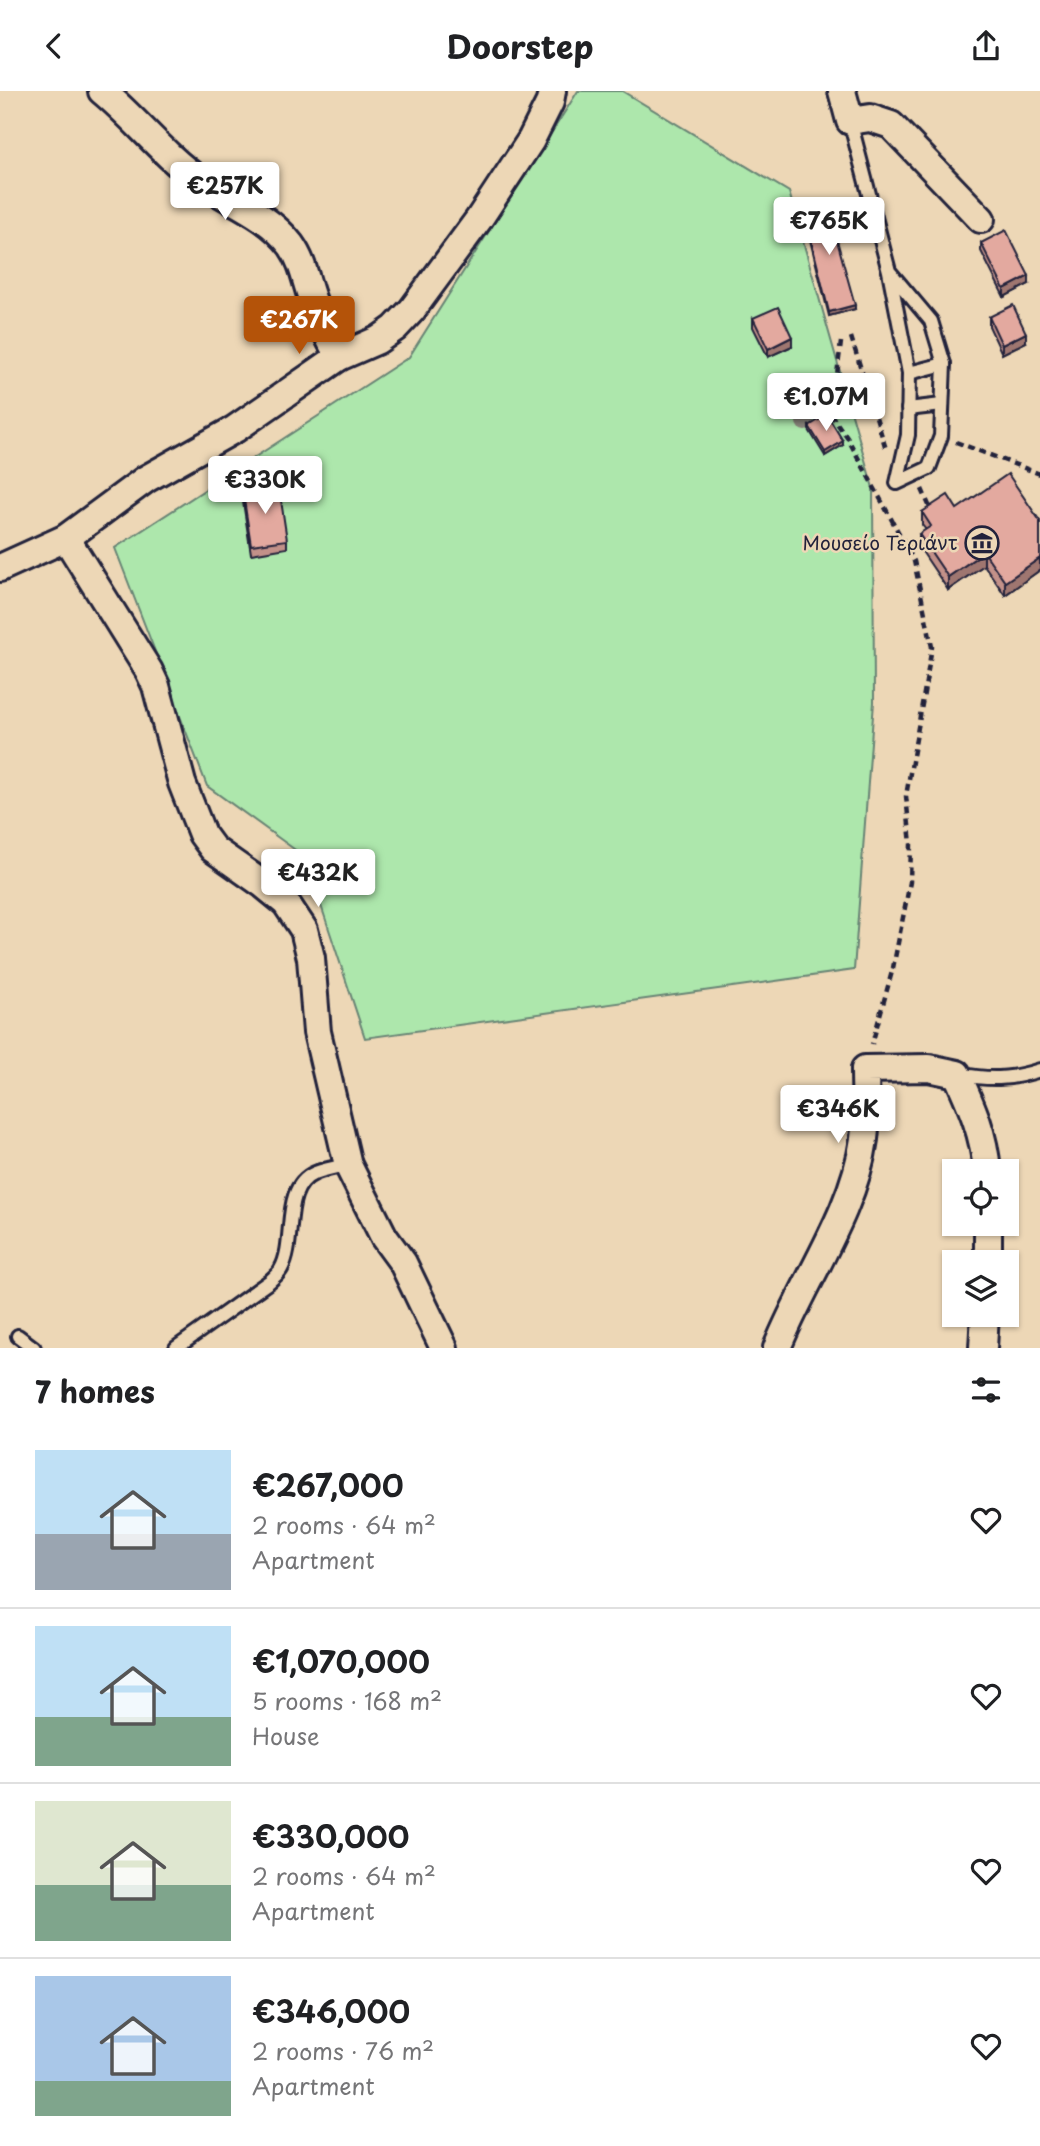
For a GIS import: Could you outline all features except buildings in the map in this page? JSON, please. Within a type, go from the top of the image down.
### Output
[{"type":"street","points":[[102,91],[123,108],[180,165],[201,181],[256,212],[281,232],[302,265],[313,303],[339,357]]},
{"type":"street","points":[[0,568],[66,538],[146,479],[235,429],[339,357],[378,340],[395,327],[412,310],[479,219],[531,140],[550,102],[552,91]]},
{"type":"street","points":[[842,91],[850,121],[870,118],[891,125],[981,219]]},
{"type":"street","points":[[66,538],[156,686],[183,783],[202,834],[214,849],[286,903],[304,930],[311,958],[317,1032],[348,1165],[384,1237],[403,1263],[444,1348]]},
{"type":"street","points":[[777,1348],[824,1251],[855,1175],[864,1139],[865,1069],[929,1068],[957,1074],[985,1144],[986,1159]]},
{"type":"street","points":[[983,1348],[984,1327]]},
{"type":"lane","points":[[850,121],[889,271],[909,373],[908,435],[897,483]]},
{"type":"lane","points":[[889,271],[931,321],[943,364],[941,436],[929,468],[897,483]]},
{"type":"lane","points":[[909,373],[943,364]]},
{"type":"lane","points":[[908,409],[942,405]]},
{"type":"lane","points":[[957,1074],[983,1079],[1013,1079],[1040,1070]]},
{"type":"lane","points":[[176,1348],[270,1281],[281,1270],[287,1255],[293,1206],[300,1184],[314,1173],[348,1165]]},
{"type":"lane","points":[[18,1336],[34,1348]]},
{"type":"path","points":[[851,337],[897,483]]},
{"type":"path","points":[[832,416],[841,342]]},
{"type":"path","points":[[818,425],[819,416],[825,413],[832,416],[848,439],[914,561],[932,647],[906,796],[911,844],[910,881],[892,968],[865,1069]]},
{"type":"path","points":[[941,436],[1040,474]]},
{"type":"path","points":[[926,501],[935,516]]},
{"type":"path","points":[[907,551],[929,534]]},
{"type":"green space","points":[[578,91],[622,91],[789,192],[873,488],[874,702],[854,970],[365,1038],[305,857],[207,786],[115,548],[409,357]]},
{"type":"place","name":"Μουσείο Τεριάντ","points":[[982,543]]}]
